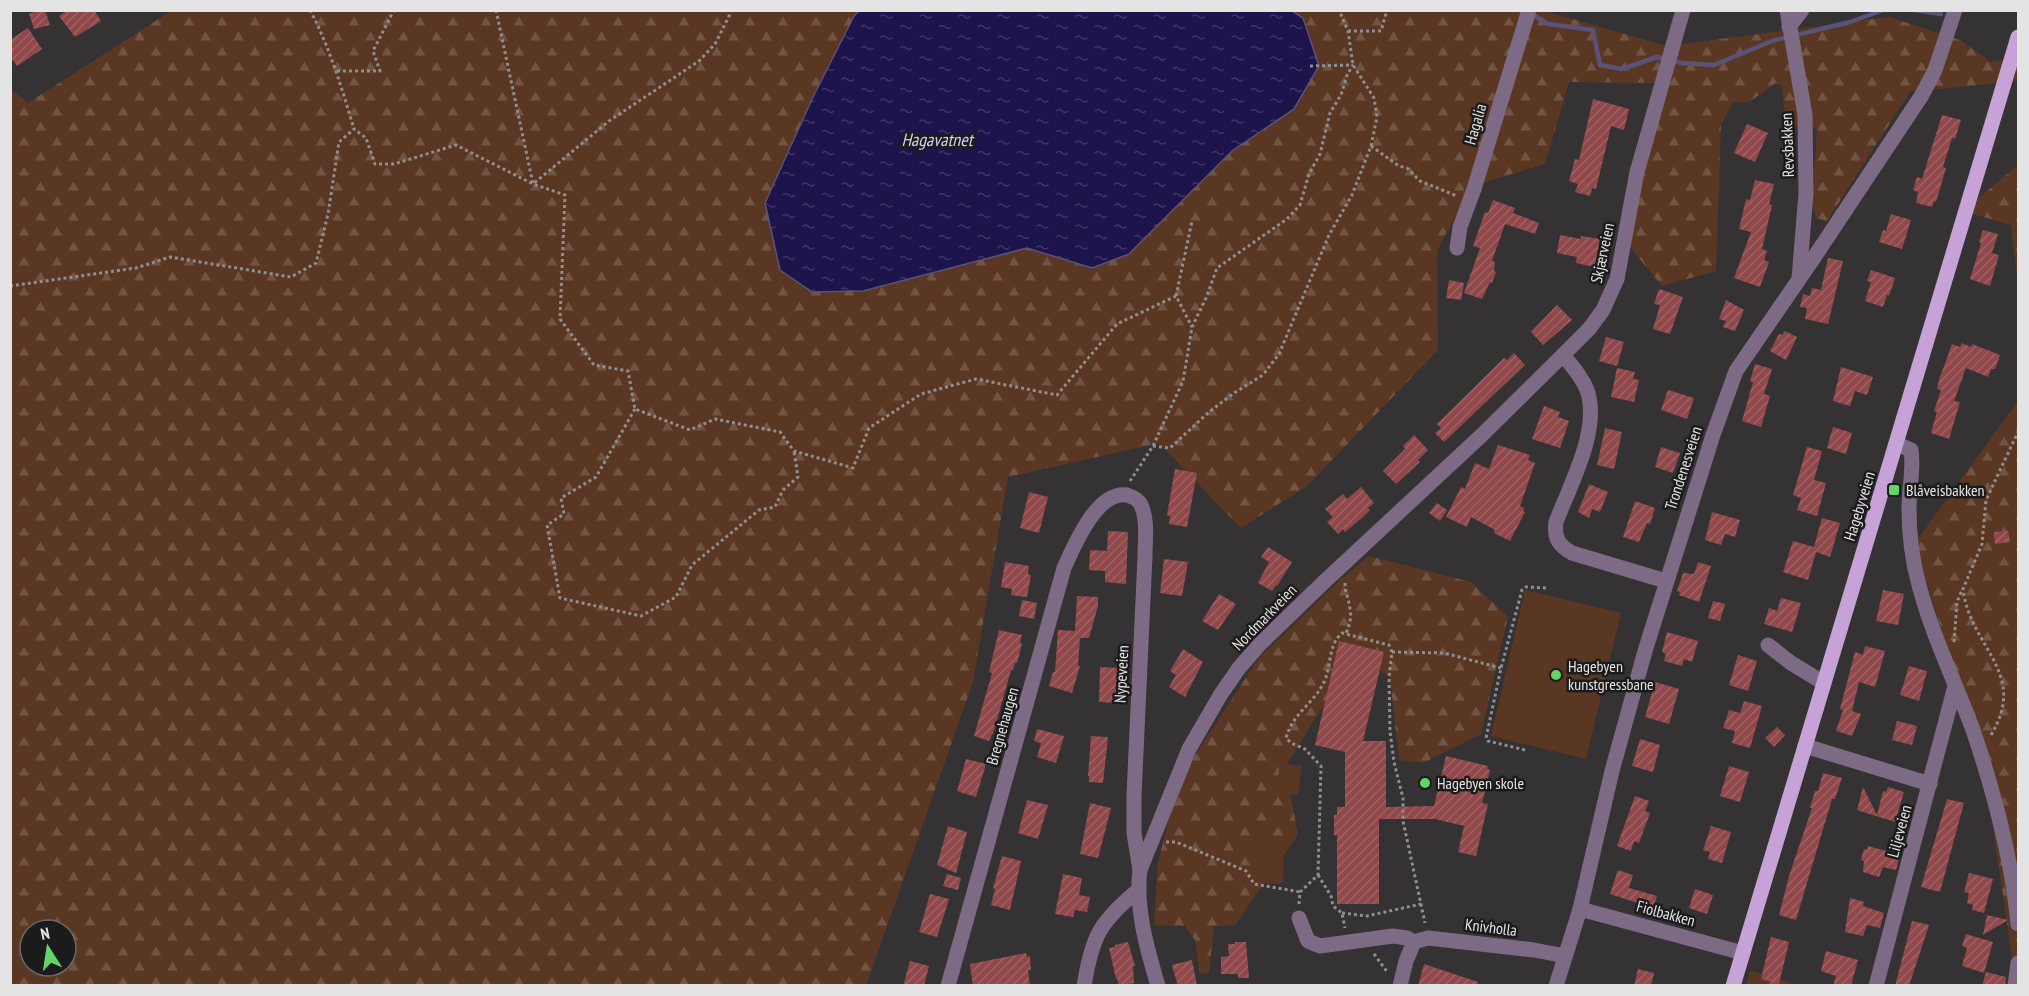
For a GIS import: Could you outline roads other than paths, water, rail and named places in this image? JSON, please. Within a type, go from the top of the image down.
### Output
[{"type":"main road","name":"Hagebyveien","points":[[1733,986],[2019,37]]},
{"type":"street","name":"Hagalia","points":[[1457,248],[1460,227],[1529,10]]},
{"type":"street","name":"Skjærveien","points":[[1563,356],[1603,310],[1617,279],[1637,172],[1683,10]]},
{"type":"street","name":"Revsbakken","points":[[1787,10],[1801,83],[1806,142],[1806,193],[1798,279]]},
{"type":"street","points":[[1789,27],[1802,10]]},
{"type":"street","name":"Trondenesveien","points":[[1556,986],[1580,909],[1612,771],[1666,580],[1716,424],[1736,371],[1922,95],[1935,70],[1955,10]]},
{"type":"street","name":"Nordmarkveien","points":[[1158,986],[1137,891],[1140,870],[1189,749],[1221,694],[1239,668],[1260,645],[1563,356]]},
{"type":"street","points":[[1563,356],[1580,375],[1587,390],[1591,421],[1580,460],[1556,522],[1557,540],[1562,547],[1572,553],[1666,580]]},
{"type":"street","points":[[1897,444],[1911,450],[1914,466],[1909,510],[1911,544],[1918,584],[1980,753],[2012,874],[2019,924]]},
{"type":"street","name":"Nypeveien","points":[[1120,495],[1135,498],[1141,503],[1145,516],[1134,796],[1134,833],[1140,870]]},
{"type":"street","name":"Bregnehaugen","points":[[948,986],[1064,568],[1083,529],[1100,506],[1110,498],[1120,495]]},
{"type":"street","points":[[1768,645],[1791,663],[1824,683]]},
{"type":"street","name":"Liljeveien","points":[[1875,986],[1955,686]]},
{"type":"street","points":[[1805,746],[1930,784]]},
{"type":"street","points":[[1084,986],[1092,947],[1103,924],[1137,891]]},
{"type":"street","name":"Fiolbakken","points":[[1580,909],[1743,952]]},
{"type":"street","name":"Knivholla","points":[[1299,918],[1308,941],[1320,946],[1393,936],[1565,956]]},
{"type":"street","points":[[1400,983],[1421,940]]},
{"type":"street","points":[[2015,986],[2019,963]]},
{"type":"water","name":"Hagavatnet","points":[[860,10],[1292,11],[1303,18],[1319,66],[1294,109],[1232,151],[1129,254],[1092,268],[1027,248],[863,291],[812,292],[780,270],[765,203],[813,97],[854,16]]},
{"type":"waterway","points":[[1532,14],[1548,24],[1593,30],[1600,65],[1622,69],[1657,57],[1682,63],[1714,65],[1772,41],[1850,22],[1883,10]]},
{"type":"waterway","points":[[1914,10],[1941,14]]},
{"type":"place","name":"Blåveisbakken","points":[[1894,490]]},
{"type":"place","name":"Hagebyen kunstgressbane","points":[[1556,675]]},
{"type":"place","name":"Hagebyen skole","points":[[1425,783]]}]
